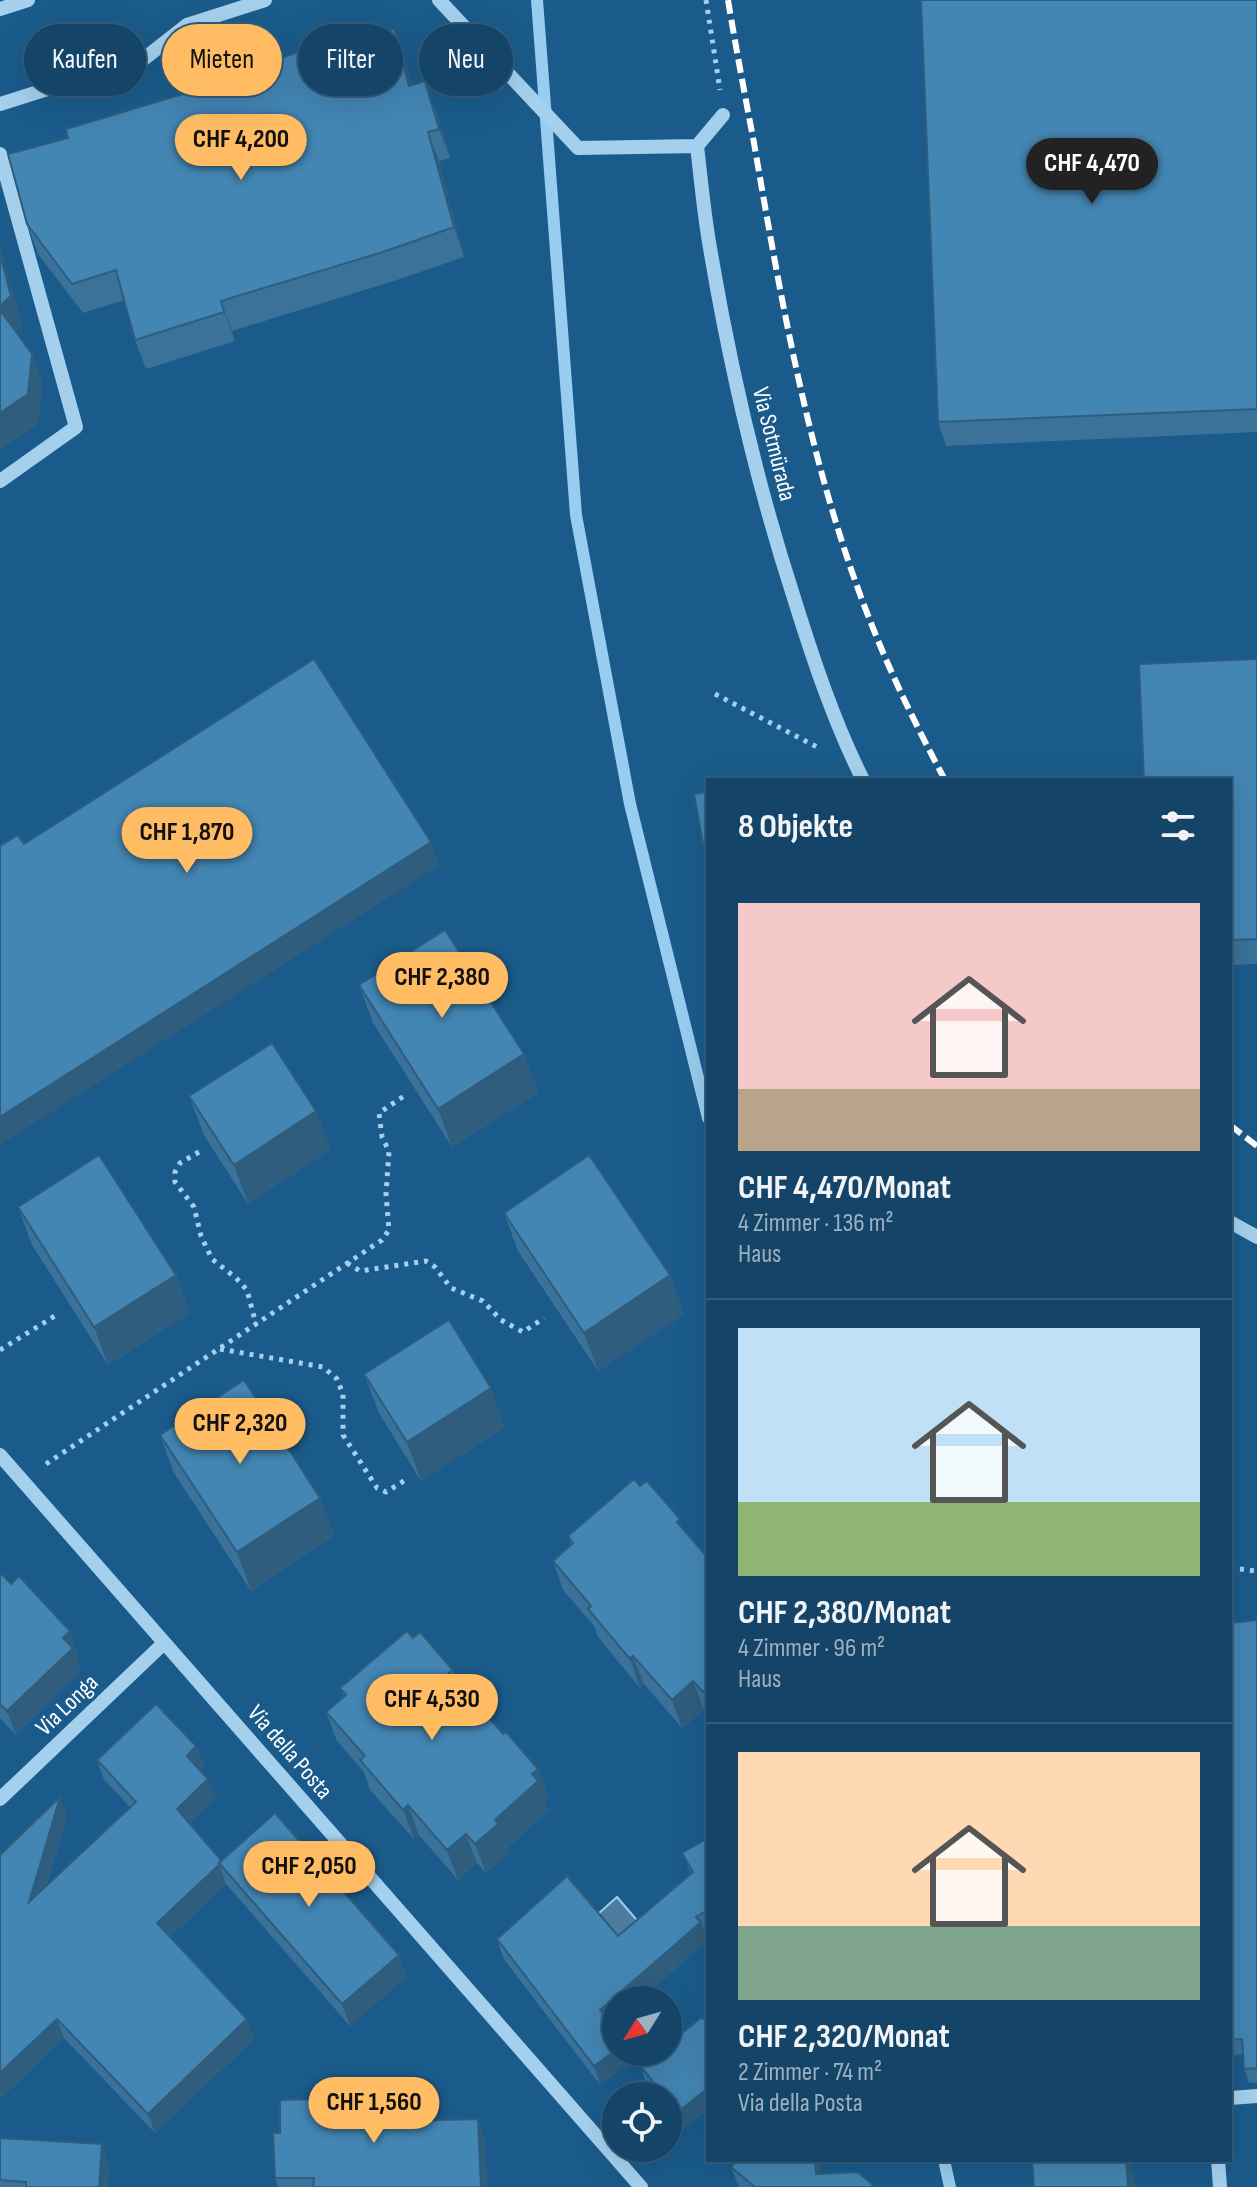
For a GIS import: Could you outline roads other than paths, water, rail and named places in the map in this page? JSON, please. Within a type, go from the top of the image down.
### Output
[{"type":"street","points":[[0,9],[28,0]]},
{"type":"street","points":[[0,104],[145,58],[187,25],[265,0]]},
{"type":"street","points":[[439,0],[578,148],[697,146],[723,115]]},
{"type":"street","name":"Via Sotmürada","points":[[697,146],[710,246],[730,356],[756,470],[805,634],[860,774]]},
{"type":"street","points":[[0,154],[76,427],[0,481]]},
{"type":"street","points":[[1232,1223],[1257,1237]]},
{"type":"street","name":"Via della Posta","points":[[0,1455],[641,2187]]},
{"type":"street","name":"Via Longa","points":[[0,1799],[164,1643]]},
{"type":"street","points":[[1232,2098],[1257,2096]]},
{"type":"street","points":[[1218,2162],[1220,2187]]},
{"type":"water","points":[[617,1897],[659,1946],[640,1963],[598,1914]]},
{"type":"waterway","points":[[537,0],[576,515],[630,804],[706,1110]]},
{"type":"waterway","points":[[944,2162],[950,2187]]},
{"type":"railway","points":[[728,0],[776,269],[802,394],[834,518],[877,638],[944,778]]},
{"type":"railway","points":[[1232,1127],[1257,1146]]}]
